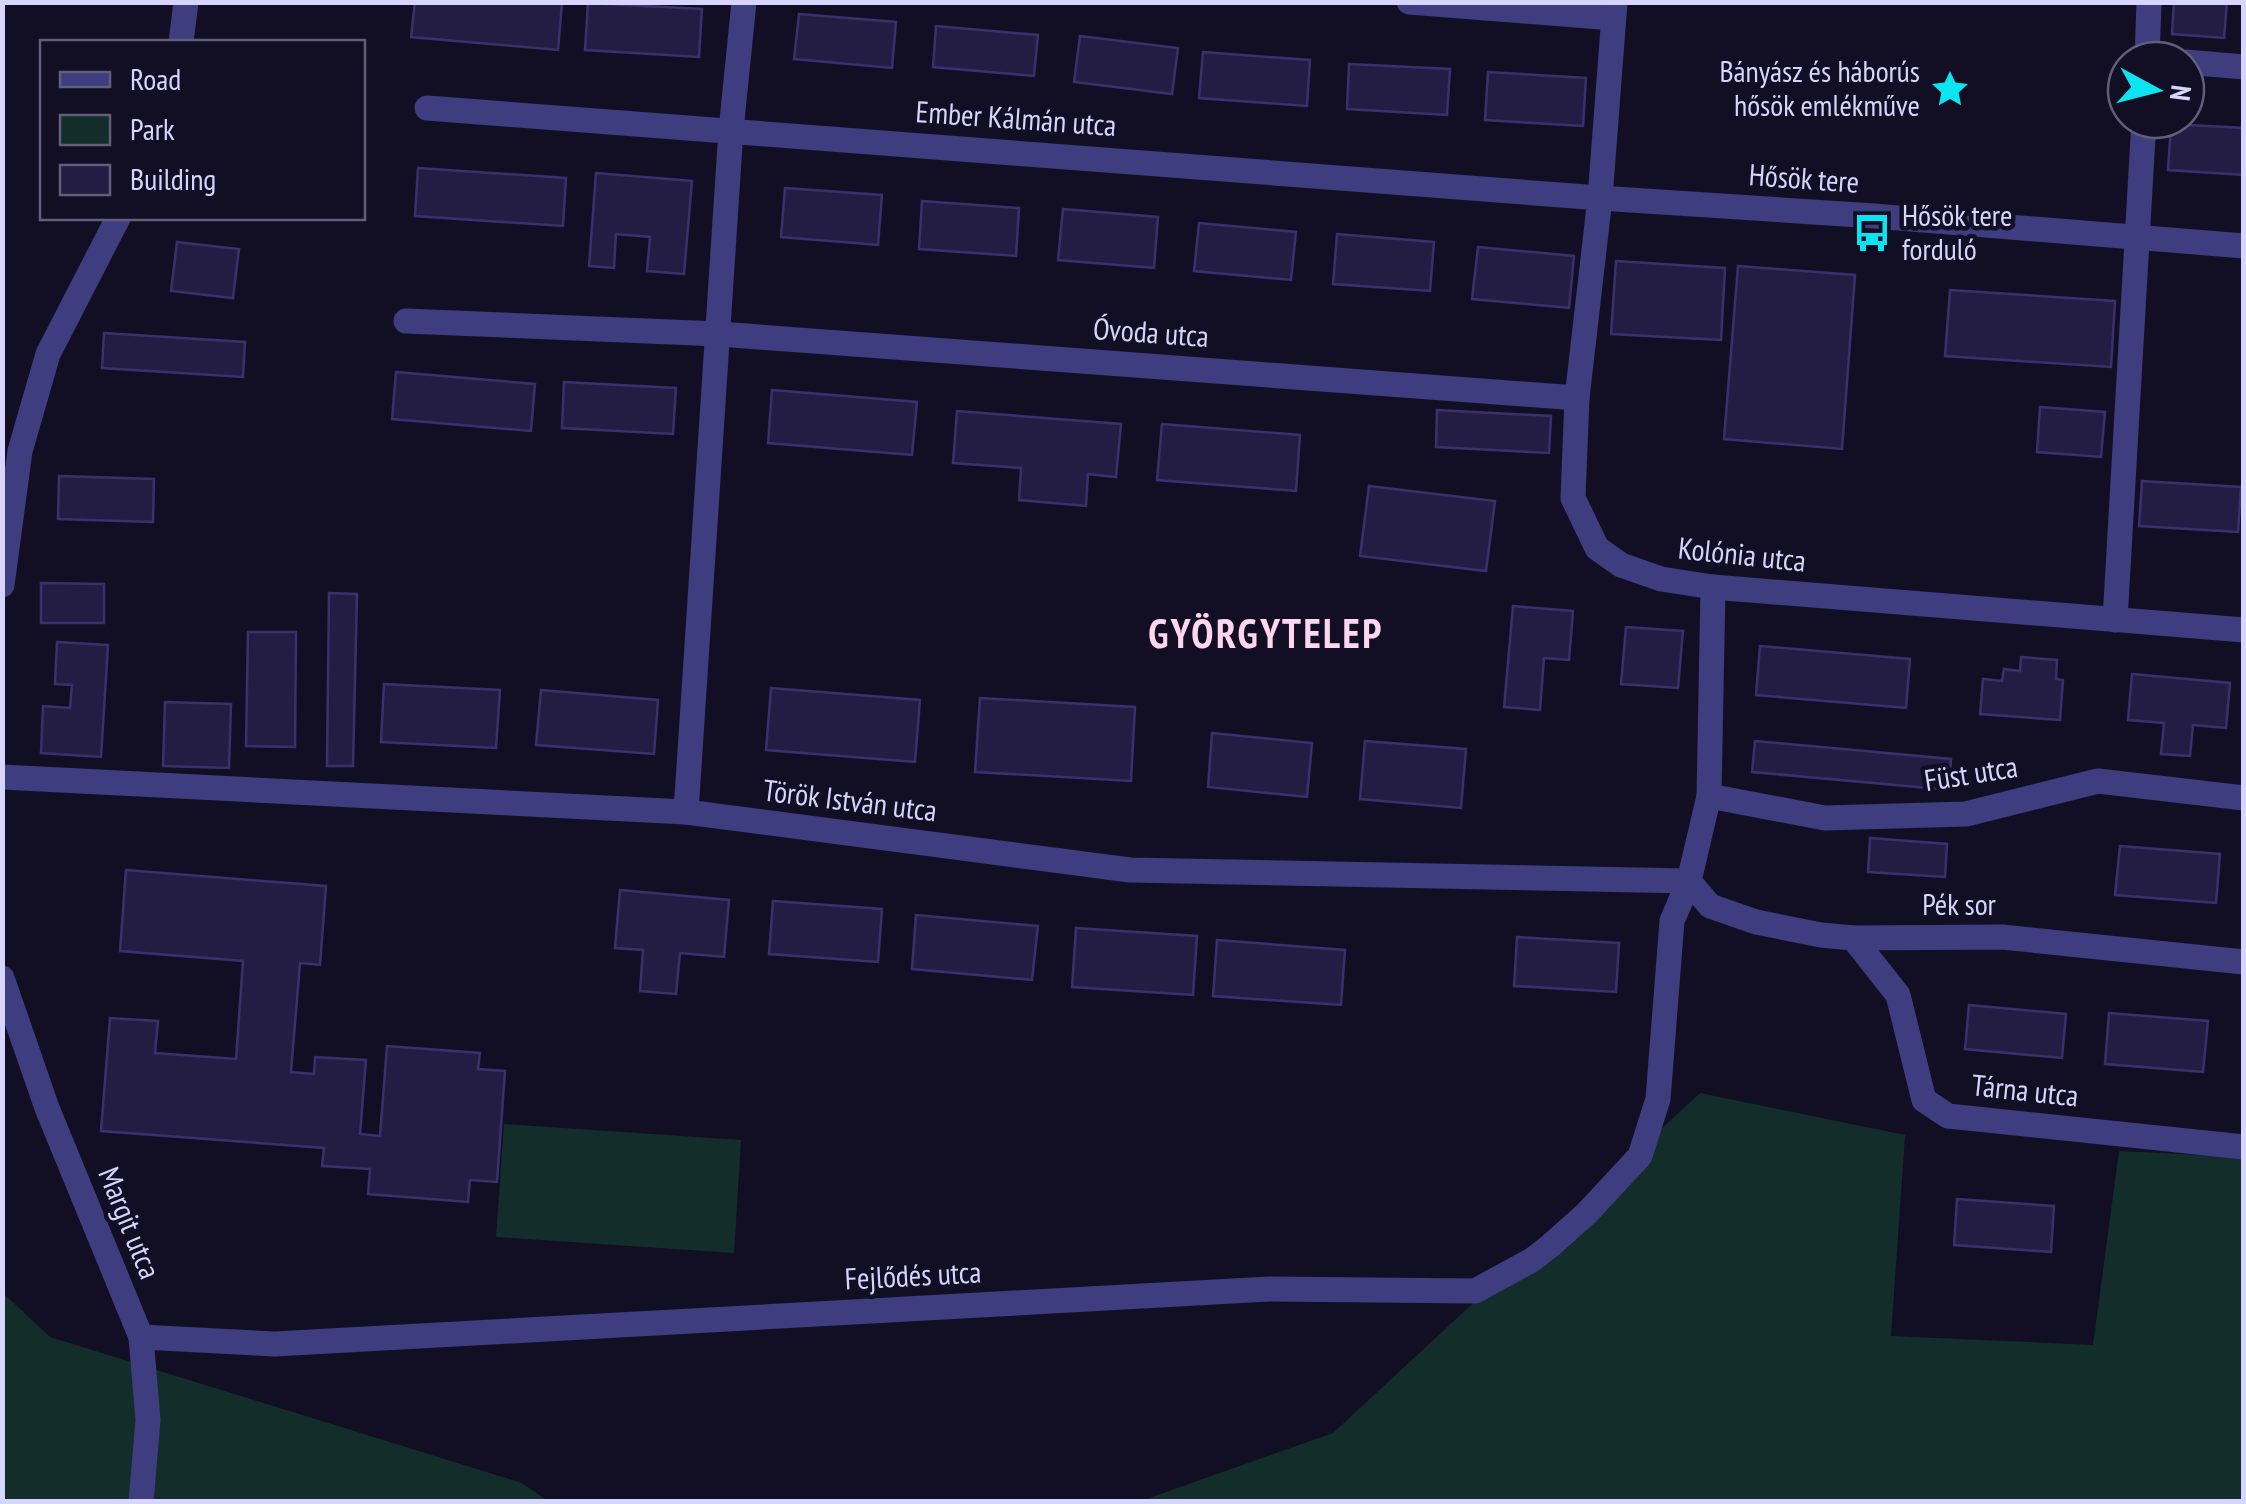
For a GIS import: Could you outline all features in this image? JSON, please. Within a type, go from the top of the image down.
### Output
[{"type":"street","points":[[180,40],[186,2]]},
{"type":"street","points":[[686,812],[731,130],[744,2]]},
{"type":"street","points":[[1408,2],[1614,10],[1600,198]]},
{"type":"street","points":[[2148,40],[2149,2]]},
{"type":"street","points":[[2206,63],[2244,66]]},
{"type":"street","name":"Ember Kálmán utca","points":[[428,108],[1600,198]]},
{"type":"street","points":[[2114,620],[2143,140]]},
{"type":"street","name":"Hősök tere","points":[[1600,198],[2244,246]]},
{"type":"street","name":"Kolónia utca","points":[[1600,198],[1577,398],[1573,498],[1596,548],[1620,565],[1661,579],[1712,587],[2244,630]]},
{"type":"street","points":[[2,585],[20,451],[48,354],[117,220]]},
{"type":"street","name":"Óvoda utca","points":[[406,321],[719,334],[1577,398]]},
{"type":"street","points":[[1690,881],[1708,796],[1712,587]]},
{"type":"street","name":"Török István utca","points":[[2,777],[686,812],[1130,870],[1690,881]]},
{"type":"street","name":"Füst utca","points":[[1708,796],[1825,818],[1966,814],[2098,782],[2244,798]]},
{"type":"street","name":"Pék sor","points":[[1690,881],[1710,906],[1756,922],[1853,938],[2002,937],[2244,962]]},
{"type":"street","name":"Fejlődés utca","points":[[141,1336],[275,1344],[1268,1289],[1475,1291],[1550,1246],[1640,1156],[1658,1099],[1672,921],[1690,881]]},
{"type":"street","name":"Tárna utca","points":[[1853,938],[1898,995],[1924,1100],[1948,1116],[2244,1147]]},
{"type":"street","name":"Margit utca","points":[[2,978],[46,1108],[141,1336],[148,1420],[140,1502]]},
{"type":"green space","points":[[1700,1093],[1905,1135],[1891,1336],[2093,1345],[2119,1151],[2243,1157],[2243,1501],[1138,1502],[1333,1433]]},
{"type":"green space","points":[[504,1124],[741,1140],[734,1253],[496,1237]]},
{"type":"green space","points":[[2,1292],[50,1337],[522,1483],[548,1501],[3,1501]]},
{"type":"building","points":[[415,2],[562,3],[558,50],[411,37]]},
{"type":"building","points":[[2174,2],[2227,2],[2224,38],[2172,34]]},
{"type":"building","points":[[588,3],[702,9],[699,57],[585,50]]},
{"type":"building","points":[[799,14],[896,22],[892,68],[794,59]]},
{"type":"building","points":[[936,26],[1038,35],[1034,76],[933,67]]},
{"type":"building","points":[[1080,36],[1178,48],[1172,94],[1074,82]]},
{"type":"building","points":[[1203,52],[1310,60],[1307,106],[1199,98]]},
{"type":"building","points":[[1349,64],[1450,69],[1447,115],[1347,109]]},
{"type":"building","points":[[1488,72],[1586,78],[1583,126],[1485,120]]},
{"type":"building","points":[[2206,126],[2244,128],[2244,175],[2168,170],[2170,140],[2206,140]]},
{"type":"building","points":[[418,168],[566,178],[563,226],[415,216]]},
{"type":"building","points":[[596,173],[692,181],[684,274],[647,271],[650,237],[616,234],[614,268],[589,266]]},
{"type":"building","points":[[785,188],[882,195],[878,245],[781,237]]},
{"type":"building","points":[[922,201],[1019,208],[1016,256],[919,249]]},
{"type":"building","points":[[1063,209],[1158,217],[1154,268],[1058,260]]},
{"type":"building","points":[[1199,223],[1296,232],[1291,280],[1194,271]]},
{"type":"building","points":[[1337,234],[1434,242],[1430,291],[1333,284]]},
{"type":"building","points":[[177,242],[239,249],[233,298],[171,291]]},
{"type":"building","points":[[1478,247],[1574,256],[1569,308],[1472,299]]},
{"type":"building","points":[[1616,261],[1725,268],[1721,340],[1611,334]]},
{"type":"building","points":[[1738,266],[1855,275],[1842,449],[1724,439]]},
{"type":"building","points":[[1950,290],[2115,301],[2111,367],[1945,356]]},
{"type":"building","points":[[104,333],[245,342],[243,377],[102,368]]},
{"type":"building","points":[[396,372],[535,384],[531,431],[392,419]]},
{"type":"building","points":[[564,382],[676,388],[673,434],[562,428]]},
{"type":"building","points":[[772,390],[917,402],[912,455],[768,443]]},
{"type":"building","points":[[2040,407],[2105,412],[2101,457],[2037,452]]},
{"type":"building","points":[[1437,410],[1551,416],[1549,453],[1436,447]]},
{"type":"building","points":[[957,411],[1121,424],[1116,477],[1088,474],[1086,506],[1019,500],[1021,468],[953,463]]},
{"type":"building","points":[[1162,424],[1300,435],[1296,491],[1157,480]]},
{"type":"building","points":[[59,476],[154,479],[153,522],[58,519]]},
{"type":"building","points":[[2142,481],[2241,487],[2238,532],[2139,526]]},
{"type":"building","points":[[1369,486],[1495,501],[1486,571],[1360,556]]},
{"type":"building","points":[[41,583],[104,584],[104,623],[41,623]]},
{"type":"building","points":[[329,593],[357,594],[353,766],[327,766]]},
{"type":"building","points":[[1513,606],[1573,611],[1569,660],[1544,658],[1540,710],[1504,707]]},
{"type":"building","points":[[1626,627],[1683,631],[1678,688],[1621,684]]},
{"type":"building","points":[[248,632],[296,632],[295,747],[246,746]]},
{"type":"building","points":[[57,642],[108,645],[101,757],[41,753],[43,706],[70,708],[72,685],[55,684]]},
{"type":"building","points":[[1760,646],[1910,659],[1906,708],[1756,695]]},
{"type":"building","points":[[2021,657],[2057,660],[2056,679],[2063,680],[2060,720],[1980,714],[1983,679],[2002,681],[2004,669],[2020,671]]},
{"type":"building","points":[[2132,674],[2230,683],[2226,728],[2193,725],[2190,756],[2161,754],[2164,723],[2128,720]]},
{"type":"building","points":[[384,684],[500,690],[496,748],[381,742]]},
{"type":"building","points":[[771,688],[920,700],[915,762],[766,750]]},
{"type":"building","points":[[541,690],[658,700],[654,754],[536,745]]},
{"type":"building","points":[[980,698],[1135,707],[1131,781],[975,772]]},
{"type":"building","points":[[165,702],[231,704],[229,768],[163,766]]},
{"type":"building","points":[[1212,733],[1312,743],[1307,797],[1208,787]]},
{"type":"building","points":[[1365,741],[1466,749],[1461,808],[1360,799]]},
{"type":"building","points":[[1755,741],[1951,759],[1949,790],[1752,772]]},
{"type":"building","points":[[1870,838],[1947,844],[1945,877],[1868,872]]},
{"type":"building","points":[[2120,846],[2220,854],[2216,903],[2115,895]]},
{"type":"building","points":[[126,870],[326,886],[320,965],[300,963],[291,1072],[314,1074],[315,1057],[366,1060],[360,1134],[380,1136],[387,1046],[480,1053],[478,1069],[505,1071],[497,1182],[470,1180],[468,1202],[368,1194],[370,1169],[322,1166],[324,1148],[101,1131],[110,1018],[158,1021],[155,1053],[236,1059],[243,961],[120,951]]},
{"type":"building","points":[[620,890],[729,900],[724,957],[680,953],[676,994],[640,991],[643,950],[615,948]]},
{"type":"building","points":[[773,901],[882,909],[878,962],[769,954]]},
{"type":"building","points":[[916,915],[1038,926],[1032,980],[912,969]]},
{"type":"building","points":[[1076,928],[1197,936],[1193,995],[1072,987]]},
{"type":"building","points":[[1517,937],[1619,943],[1616,992],[1514,986]]},
{"type":"building","points":[[1217,940],[1345,950],[1341,1005],[1213,996]]},
{"type":"building","points":[[1969,1005],[2066,1014],[2062,1058],[1965,1049]]},
{"type":"building","points":[[2109,1013],[2208,1021],[2203,1072],[2105,1064]]},
{"type":"building","points":[[1957,1199],[2054,1206],[2051,1252],[1954,1245]]},
{"type":"place","name":"Bányász és háborús hősök emlékműve","points":[[1950,89]]},
{"type":"place","name":"Hősök tere forduló","points":[[1872,233]]},
{"type":"district","name":"GYÖRGYTELEP","points":[[1266,634]]}]
